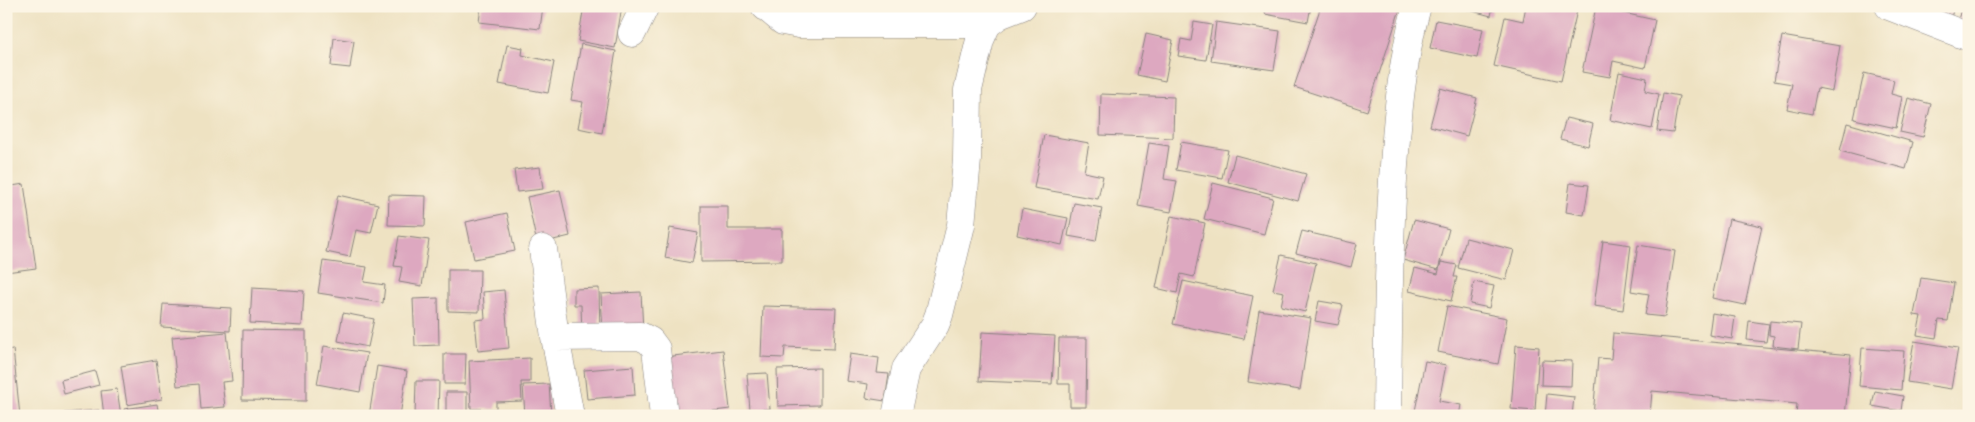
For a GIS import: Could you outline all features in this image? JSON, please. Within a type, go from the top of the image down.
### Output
[{"type":"street","points":[[632,33],[645,6]]},
{"type":"street","points":[[765,6],[783,21],[799,24],[987,24]]},
{"type":"street","points":[[896,416],[906,369],[939,315],[961,225],[967,160],[968,90],[980,40],[987,24],[998,15],[1022,6]]},
{"type":"street","points":[[1387,416],[1390,237],[1397,121],[1408,37],[1417,6]]},
{"type":"street","points":[[1889,6],[1969,38]]},
{"type":"street","points":[[543,249],[555,337],[570,416]]},
{"type":"street","points":[[555,337],[640,336],[650,341],[656,349],[664,416]]},
{"type":"building","points":[[481,6],[543,6],[540,29],[479,22]]},
{"type":"building","points":[[584,6],[622,6],[615,48],[578,41]]},
{"type":"building","points":[[894,6],[948,6],[946,22],[893,17]]},
{"type":"building","points":[[1266,6],[1311,6],[1308,22],[1265,14]]},
{"type":"building","points":[[1321,6],[1401,6],[1367,111],[1294,87]]},
{"type":"building","points":[[1454,6],[1493,6],[1491,16]]},
{"type":"building","points":[[1526,6],[1578,6],[1561,81],[1494,66],[1505,17],[1523,21]]},
{"type":"building","points":[[1911,6],[1954,6],[1950,22]]},
{"type":"building","points":[[1962,6],[1969,6],[1969,27],[1957,23]]},
{"type":"building","points":[[1596,7],[1655,20],[1645,68],[1613,61],[1610,77],[1582,72]]},
{"type":"building","points":[[1436,20],[1483,29],[1477,58],[1430,48]]},
{"type":"building","points":[[1194,22],[1212,25],[1206,60],[1178,56],[1181,39],[1191,41]]},
{"type":"building","points":[[1216,22],[1280,31],[1274,70],[1211,61]]},
{"type":"building","points":[[1146,34],[1173,40],[1165,81],[1137,75]]},
{"type":"building","points":[[1782,36],[1840,46],[1832,91],[1817,88],[1812,114],[1787,109],[1792,84],[1774,81]]},
{"type":"building","points":[[334,38],[354,41],[350,68],[331,66]]},
{"type":"building","points":[[581,44],[616,51],[602,133],[578,128],[583,102],[571,100]]},
{"type":"building","points":[[507,45],[523,48],[522,55],[554,62],[548,93],[499,84]]},
{"type":"building","points":[[1619,72],[1647,78],[1645,91],[1659,94],[1652,129],[1610,120]]},
{"type":"building","points":[[1864,73],[1894,80],[1891,94],[1902,97],[1896,128],[1854,119]]},
{"type":"building","points":[[1440,88],[1477,98],[1467,136],[1430,126]]},
{"type":"building","points":[[1663,93],[1679,96],[1673,133],[1657,131]]},
{"type":"building","points":[[1101,94],[1174,97],[1173,138],[1100,135]]},
{"type":"building","points":[[1908,98],[1931,104],[1923,137],[1900,132]]},
{"type":"building","points":[[1566,118],[1593,124],[1588,146],[1560,139]]},
{"type":"building","points":[[1847,123],[1913,142],[1906,169],[1840,151]]},
{"type":"building","points":[[1044,135],[1089,143],[1084,172],[1103,176],[1098,199],[1034,188]]},
{"type":"building","points":[[1181,142],[1228,150],[1222,178],[1176,170]]},
{"type":"building","points":[[1149,143],[1169,146],[1164,179],[1177,181],[1171,212],[1138,206]]},
{"type":"building","points":[[1235,155],[1306,174],[1298,201],[1228,182]]},
{"type":"building","points":[[540,167],[543,189],[517,192],[514,170]]},
{"type":"building","points":[[1213,183],[1273,198],[1264,234],[1204,219]]},
{"type":"building","points":[[1570,183],[1589,185],[1584,215],[1566,212]]},
{"type":"building","points":[[24,184],[36,268],[6,272],[6,187]]},
{"type":"building","points":[[560,190],[570,236],[537,244],[527,197]]},
{"type":"building","points":[[338,195],[378,204],[371,233],[356,230],[350,257],[326,252]]},
{"type":"building","points":[[389,195],[426,196],[425,226],[388,225]]},
{"type":"building","points":[[1074,203],[1102,208],[1096,241],[1068,236]]},
{"type":"building","points":[[701,206],[728,206],[728,229],[782,229],[782,261],[701,262]]},
{"type":"building","points":[[1022,209],[1068,218],[1062,245],[1017,235]]},
{"type":"building","points":[[507,213],[515,251],[474,259],[466,222]]},
{"type":"building","points":[[1171,216],[1205,223],[1194,277],[1181,274],[1177,293],[1156,288]]},
{"type":"building","points":[[1729,219],[1762,226],[1745,305],[1712,298]]},
{"type":"building","points":[[1414,220],[1449,229],[1438,270],[1403,260]]},
{"type":"building","points":[[670,228],[698,233],[692,263],[665,258]]},
{"type":"building","points":[[1302,231],[1357,244],[1351,267],[1296,253]]},
{"type":"building","points":[[399,236],[429,240],[422,286],[399,282],[402,267],[394,266]]},
{"type":"building","points":[[1466,238],[1514,250],[1506,280],[1458,268]]},
{"type":"building","points":[[1603,241],[1631,245],[1623,310],[1594,306]]},
{"type":"building","points":[[1638,245],[1675,251],[1665,317],[1645,315],[1649,294],[1631,291]]},
{"type":"building","points":[[1281,255],[1316,263],[1305,312],[1281,306],[1284,292],[1273,290]]},
{"type":"building","points":[[323,261],[367,267],[364,282],[385,285],[383,303],[318,293]]},
{"type":"building","points":[[1441,262],[1457,265],[1454,277],[1457,277],[1451,301],[1409,291],[1415,268],[1438,274]]},
{"type":"building","points":[[448,270],[480,270],[479,312],[448,311]]},
{"type":"building","points":[[1921,278],[1954,283],[1948,321],[1939,320],[1936,338],[1917,335],[1921,316],[1914,315]]},
{"type":"building","points":[[1183,281],[1253,296],[1244,339],[1173,324]]},
{"type":"building","points":[[1474,282],[1494,286],[1489,308],[1470,304]]},
{"type":"building","points":[[252,288],[304,291],[302,326],[250,323]]},
{"type":"building","points":[[599,288],[600,335],[582,336],[581,305],[574,305],[574,289]]},
{"type":"building","points":[[504,290],[509,348],[478,351],[475,320],[485,319],[483,292]]},
{"type":"building","points":[[641,292],[643,331],[603,333],[601,294]]},
{"type":"building","points":[[438,298],[439,345],[415,346],[413,299]]},
{"type":"building","points":[[1319,301],[1343,305],[1338,325],[1315,321]]},
{"type":"building","points":[[163,304],[231,308],[230,331],[161,327]]},
{"type":"building","points":[[763,306],[836,308],[834,349],[785,347],[784,358],[761,357]]},
{"type":"building","points":[[1447,306],[1507,318],[1498,364],[1438,352]]},
{"type":"building","points":[[1259,310],[1311,318],[1300,390],[1248,382]]},
{"type":"building","points":[[343,313],[374,319],[368,347],[338,341]]},
{"type":"building","points":[[1712,313],[1735,317],[1732,339],[1709,335]]},
{"type":"building","points":[[1749,321],[1769,324],[1766,342],[1747,340]]},
{"type":"building","points":[[1770,321],[1801,324],[1798,349],[1773,346],[1774,336],[1769,335]]},
{"type":"building","points":[[243,330],[306,331],[306,401],[242,400]]},
{"type":"building","points":[[227,332],[232,381],[222,382],[225,407],[201,409],[199,384],[177,386],[172,337]]},
{"type":"building","points":[[982,332],[1055,336],[1052,384],[979,381]]},
{"type":"building","points":[[1613,333],[1851,355],[1845,416],[1796,416],[1797,404],[1652,391],[1650,416],[1593,416],[1598,358],[1611,359]]},
{"type":"building","points":[[1059,338],[1087,338],[1086,407],[1070,407],[1070,384],[1058,384]]},
{"type":"building","points":[[1914,341],[1958,348],[1951,389],[1907,382]]},
{"type":"building","points":[[1516,345],[1539,347],[1535,411],[1511,409]]},
{"type":"building","points":[[324,346],[367,353],[360,392],[317,384]]},
{"type":"building","points":[[1862,348],[1904,351],[1901,390],[1859,386]]},
{"type":"building","points":[[13,349],[20,416],[6,416],[6,350]]},
{"type":"building","points":[[723,350],[730,409],[672,416],[665,357]]},
{"type":"building","points":[[444,354],[466,354],[465,384],[444,384]]},
{"type":"building","points":[[850,354],[879,358],[877,373],[889,374],[885,401],[866,398],[868,384],[846,381]]},
{"type":"building","points":[[530,358],[530,382],[521,382],[522,401],[496,402],[496,409],[471,409],[469,361]]},
{"type":"building","points":[[156,360],[162,399],[127,405],[121,366]]},
{"type":"building","points":[[1542,360],[1572,361],[1571,386],[1541,385]]},
{"type":"building","points":[[1425,361],[1446,365],[1439,401],[1461,405],[1459,416],[1414,416]]},
{"type":"building","points":[[377,366],[407,371],[400,416],[369,416]]},
{"type":"building","points":[[633,366],[635,395],[587,399],[584,370]]},
{"type":"building","points":[[820,368],[820,405],[778,406],[777,369]]},
{"type":"building","points":[[95,371],[99,385],[64,394],[61,380]]},
{"type":"building","points":[[767,373],[770,409],[750,410],[747,374]]},
{"type":"building","points":[[416,381],[439,381],[438,416],[415,416]]},
{"type":"building","points":[[549,384],[551,415],[525,416],[523,385]]},
{"type":"building","points":[[117,389],[121,416],[104,416],[101,391]]},
{"type":"building","points":[[1875,391],[1903,396],[1901,411],[1872,406]]},
{"type":"building","points":[[446,392],[467,392],[467,416],[446,416]]},
{"type":"building","points":[[1547,394],[1574,397],[1572,416],[1545,416]]},
{"type":"building","points":[[157,404],[159,416],[125,416],[124,409]]},
{"type":"building","points":[[99,410],[100,416],[64,416],[64,413]]}]
